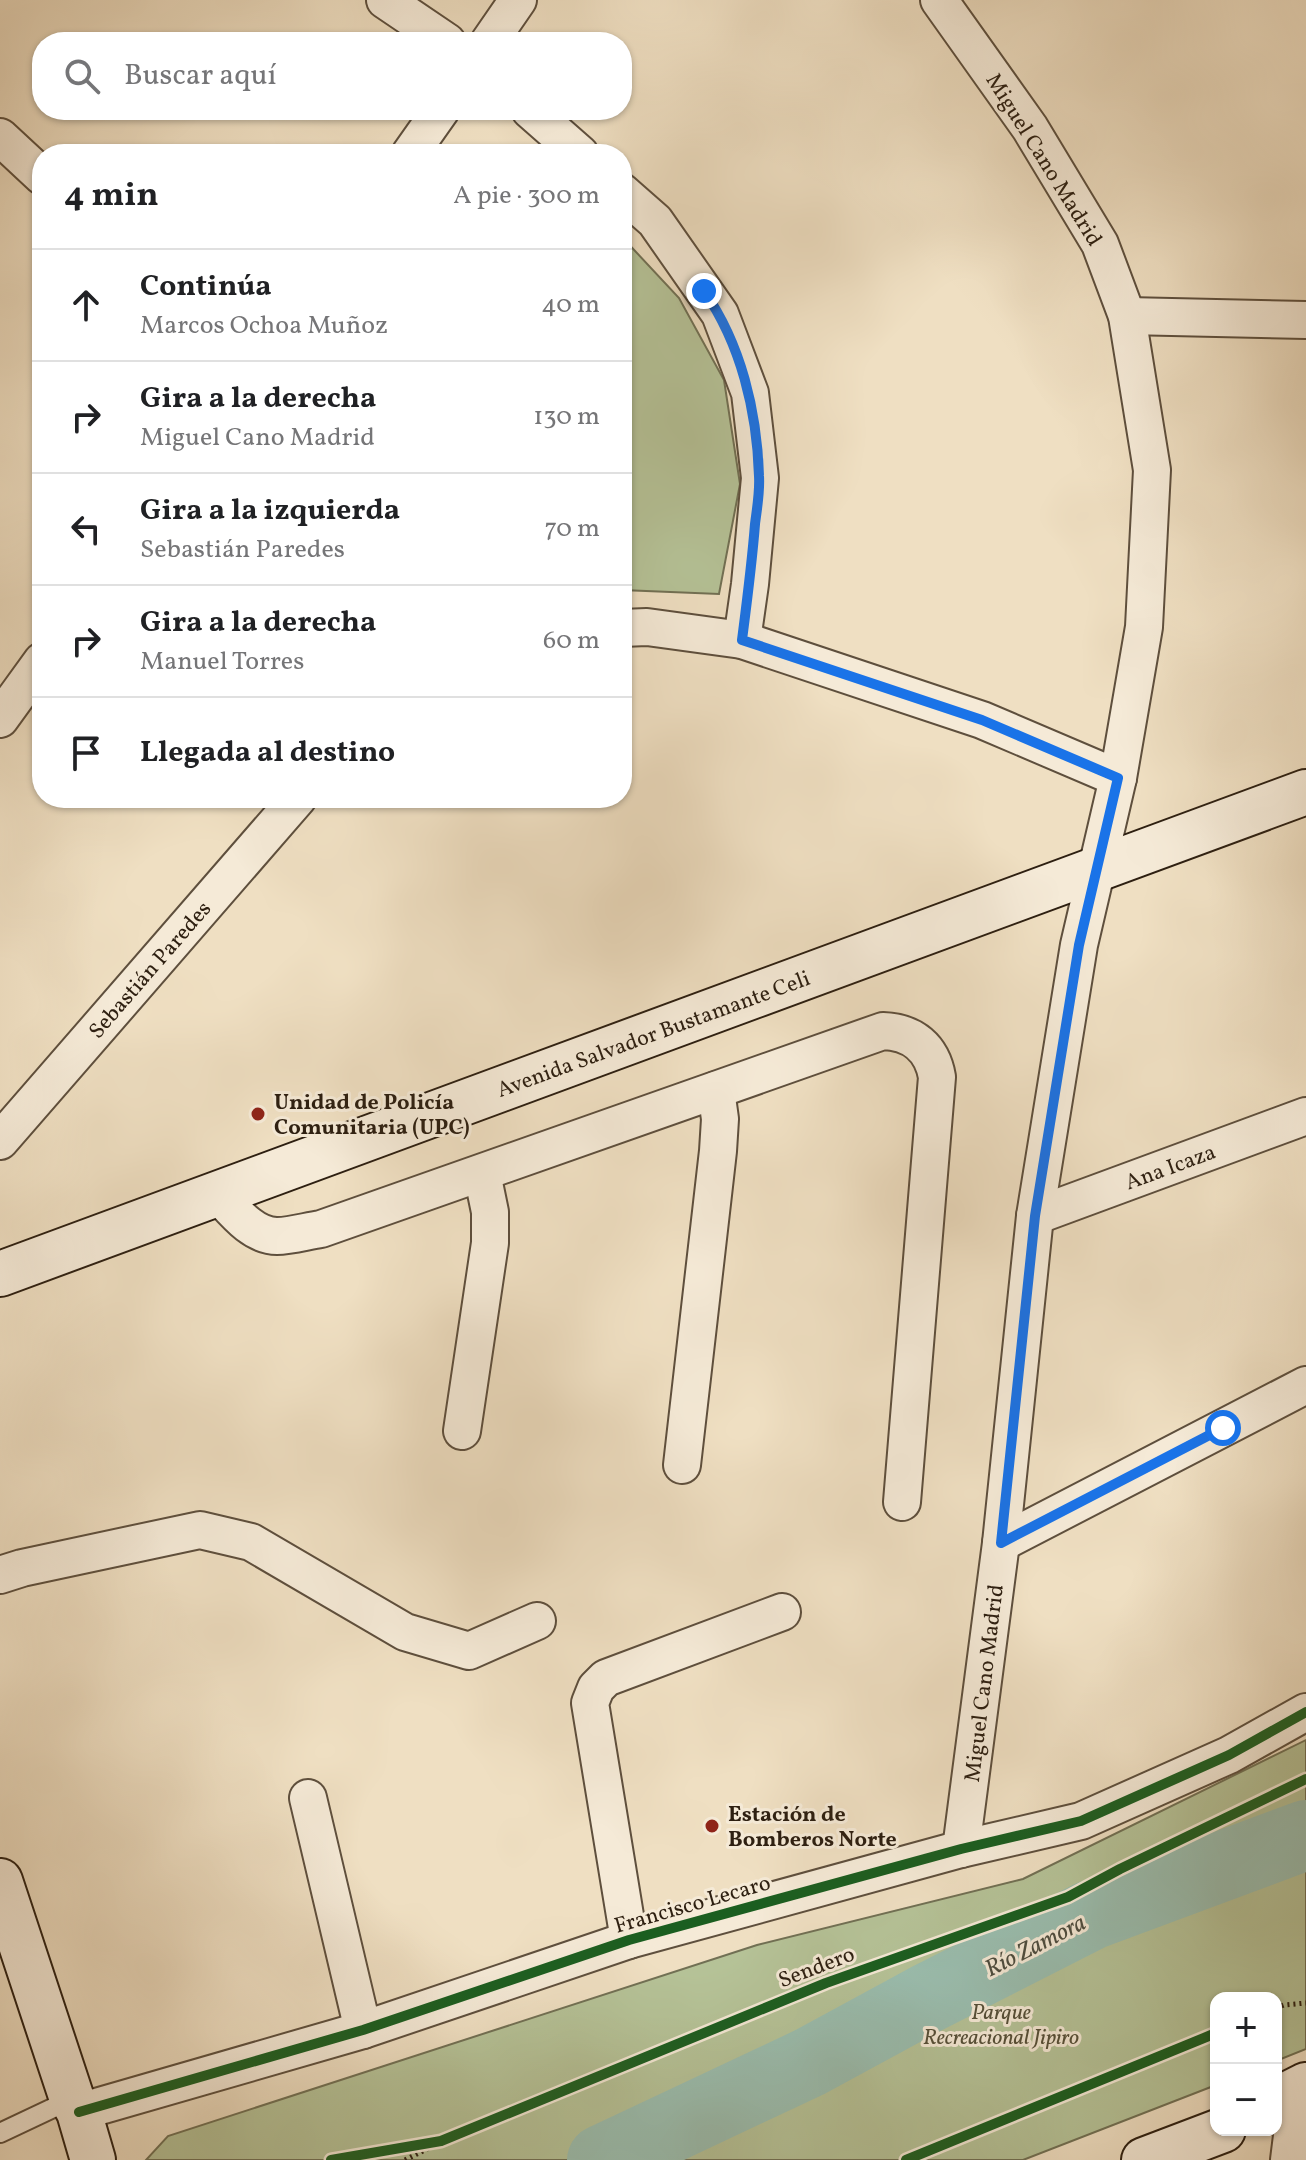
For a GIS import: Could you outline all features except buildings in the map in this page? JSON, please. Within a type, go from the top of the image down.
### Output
[{"type":"main road","name":"Avenida Salvador Bustamante Celi","points":[[0,1274],[1306,792]]},
{"type":"main road","points":[[0,1881],[93,2160]]},
{"type":"main road","points":[[1144,2160],[1211,2141]]},
{"type":"street","points":[[385,0],[432,32]]},
{"type":"street","points":[[496,32],[518,0]]},
{"type":"street","name":"Miguel Cano Madrid","points":[[945,2],[1030,128],[1100,244],[1127,316],[1152,470],[1144,627],[1118,778],[1079,945],[1035,1216],[1001,1543],[961,1849]]},
{"type":"street","points":[[417,144],[434,120]]},
{"type":"street","points":[[541,120],[569,144]]},
{"type":"street","points":[[0,137],[32,167]]},
{"type":"street","points":[[632,201],[655,221],[720,314],[750,393],[760,478],[742,640]]},
{"type":"street","points":[[1127,316],[1306,320]]},
{"type":"street","points":[[632,628],[742,640],[982,720],[1118,778]]},
{"type":"street","points":[[0,719],[32,675]]},
{"type":"street","name":"Sebastián Paredes","points":[[0,1141],[289,808]]},
{"type":"street","points":[[217,1193],[251,1227],[275,1237],[321,1229],[883,1031],[897,1031],[911,1036],[930,1054],[937,1077],[902,1502]]},
{"type":"street","points":[[682,1465],[718,1151],[720,1119],[716,1090]]},
{"type":"street","name":"Ana Icaza","points":[[1035,1216],[1306,1116]]},
{"type":"street","points":[[462,1431],[490,1243],[490,1212],[482,1173]]},
{"type":"street","points":[[1001,1543],[1306,1385]]},
{"type":"street","points":[[0,1575],[200,1530],[251,1542],[405,1632],[469,1651],[537,1621]]},
{"type":"street","points":[[629,1940],[590,1703],[596,1688],[606,1678],[782,1612]]},
{"type":"street","name":"Francisco Lecaro","points":[[76,2106],[363,2030],[629,1940],[961,1849],[1081,1821],[1229,1755],[1306,1712]]},
{"type":"street","points":[[308,1798],[363,2030]]},
{"type":"street","points":[[1289,2160],[1293,2091]]},
{"type":"lane","points":[[0,2133],[76,2106]]},
{"type":"path","points":[[1282,2006],[1306,2003]]},
{"type":"path","points":[[906,2160],[1210,2035]]},
{"type":"path","points":[[405,2160],[441,2141]]},
{"type":"green space","points":[[632,248],[679,298],[724,380],[740,484],[719,594],[632,590]]},
{"type":"green space","name":"Parque Recreacional Jipiro","points":[[1306,1740],[1306,2049],[1282,2059],[1282,1992],[1210,1992],[1210,2087],[1023,2160],[146,2160],[168,2136],[757,1945],[1023,1879]]},
{"type":"waterway","name":"Río Zamora","points":[[602,2160],[810,2062],[1091,1915],[1306,1835]]},
{"type":"cycle path","points":[[79,2112],[363,2030],[629,1940],[961,1849],[1081,1821],[1229,1755],[1306,1712]]},
{"type":"cycle path","name":"Sendero","points":[[331,2160],[441,2141],[826,1983],[1068,1897],[1306,1779]]},
{"type":"cycle path","points":[[906,2160],[1210,2035]]},
{"type":"place","name":"Unidad de Policía Comunitaria (UPC)","points":[[258,1114]]},
{"type":"place","name":"Estación de Bomberos Norte","points":[[712,1826]]},
{"type":"route","points":[[704,291],[720,314],[750,393],[757,449],[760,478],[742,640],[982,720],[1118,778],[1079,945],[1035,1216],[1001,1543],[1223,1428]]}]
